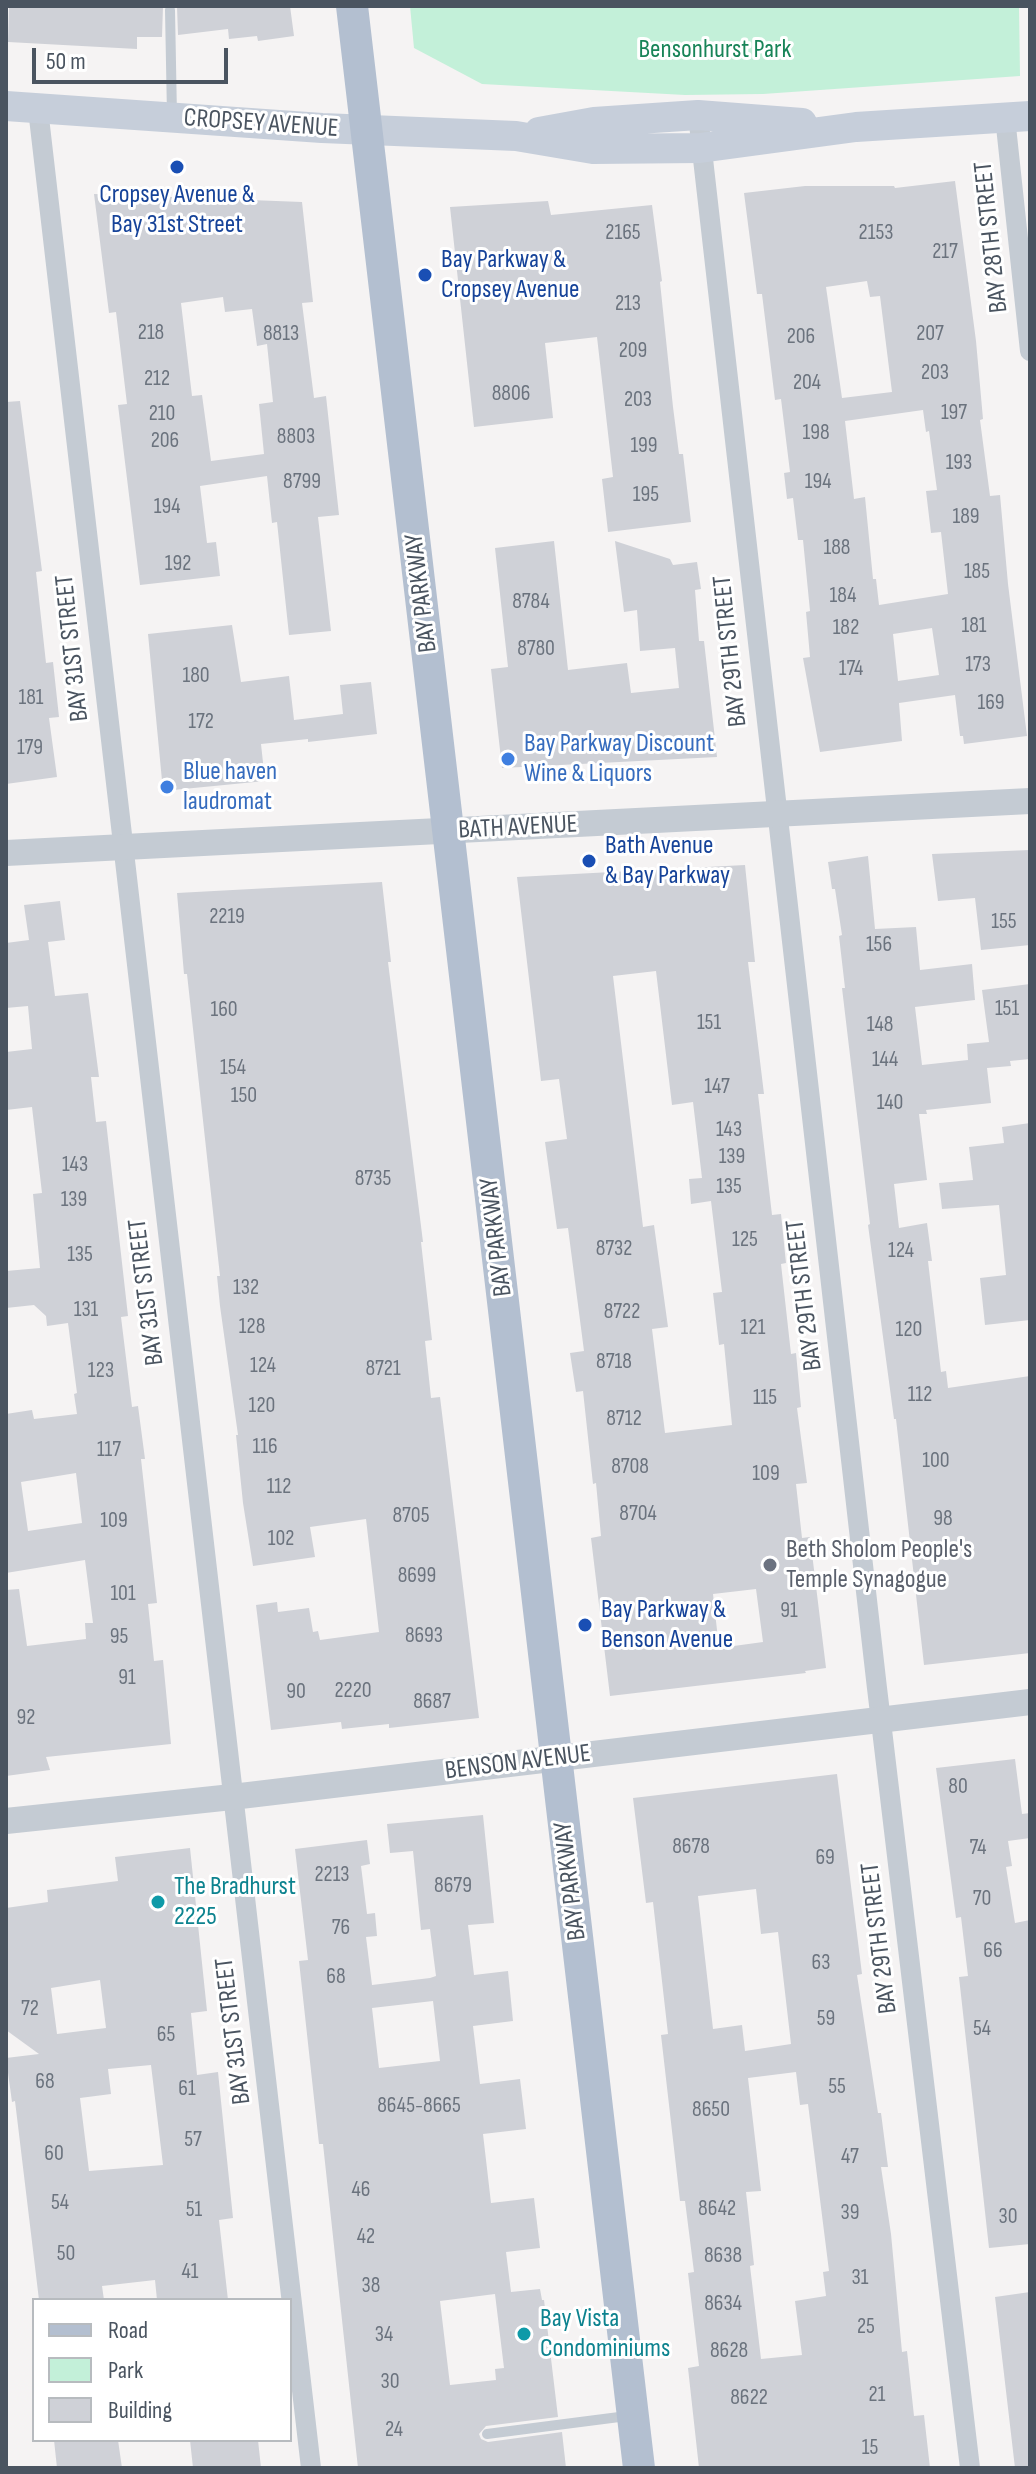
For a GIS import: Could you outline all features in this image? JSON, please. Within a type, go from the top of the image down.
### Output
[{"type":"main road","name":"BAY PARKWAY","points":[[352,6],[639,2468]]},
{"type":"main road","name":"CROPSEY AVENUE","points":[[6,106],[366,130],[516,136],[593,149],[700,148],[856,127],[1018,116]]},
{"type":"main road","name":"CROPSEY AVENUE","points":[[516,136],[594,122],[698,115],[856,127]]},
{"type":"street","name":"BAY 31ST STREET","points":[[38,109],[291,2298]]},
{"type":"street","name":"BAY 29TH STREET","points":[[698,115],[880,1719],[970,2468]]},
{"type":"street","name":"BAY 28TH STREET","points":[[1018,116],[1030,351]]},
{"type":"street","name":"BATH AVENUE","points":[[6,853],[1030,801]]},
{"type":"street","name":"BENSON AVENUE","points":[[6,1821],[1030,1702]]},
{"type":"street","name":"BAY 31ST STREET","points":[[292,2307],[311,2468]]},
{"type":"lane","points":[[170,10],[172,118]]},
{"type":"lane","points":[[487,2434],[633,2415]]},
{"type":"green space","name":"Bensonhurst Park","points":[[410,6],[1019,6],[1020,76],[763,94],[685,95],[482,84],[414,48]]},
{"type":"building","points":[[9,6],[163,6],[162,37],[137,37],[137,49],[8,42]]},
{"type":"building","points":[[177,6],[290,6],[294,36],[258,41],[257,36],[229,39],[228,29],[178,35]]},
{"type":"building","points":[[955,181],[976,341],[983,419],[980,420],[990,496],[1000,495],[1027,736],[964,744],[963,736],[960,736],[955,695],[899,703],[902,741],[820,752],[803,658],[810,657],[806,612],[810,611],[803,540],[798,540],[793,498],[787,499],[784,473],[790,472],[781,399],[775,400],[762,294],[757,294],[744,193],[805,186],[895,188]],"holes":[[[867,281],[870,297],[880,296],[892,392],[842,398],[826,287]],[[923,410],[937,490],[926,491],[931,533],[941,532],[948,594],[879,605],[876,579],[873,579],[865,497],[854,499],[845,421]],[[932,628],[939,675],[898,681],[893,634]]]},
{"type":"building","points":[[94,194],[302,202],[313,302],[302,303],[314,398],[326,396],[339,515],[318,517],[331,631],[289,635],[277,522],[272,523],[267,476],[200,486],[207,543],[216,542],[220,576],[140,585],[118,405],[127,404],[116,312],[109,313]],"holes":[[[223,297],[225,312],[252,309],[257,346],[267,344],[273,402],[259,404],[264,454],[211,461],[202,395],[192,396],[181,303]]]},
{"type":"building","points":[[548,201],[551,215],[652,205],[673,407],[679,454],[683,454],[691,522],[608,532],[602,479],[613,477],[597,337],[545,343],[553,418],[474,427],[450,207]]},
{"type":"building","points":[[20,401],[42,571],[36,572],[46,663],[53,662],[59,717],[49,718],[57,777],[6,784],[6,402]]},
{"type":"building","points":[[554,541],[568,670],[627,663],[631,693],[679,688],[675,648],[640,651],[637,610],[624,612],[615,541],[670,559],[673,565],[697,562],[701,589],[695,590],[699,641],[704,641],[717,757],[502,768],[491,669],[508,667],[495,548]]},
{"type":"building","points":[[232,625],[241,682],[289,676],[294,720],[343,714],[340,685],[371,682],[377,734],[261,744],[265,781],[163,791],[148,634]]},
{"type":"building","points":[[1030,850],[1030,945],[981,950],[975,898],[938,901],[932,854]]},
{"type":"building","points":[[868,856],[875,929],[916,927],[920,970],[972,964],[975,1000],[915,1007],[922,1065],[968,1060],[967,1044],[989,1042],[982,990],[1030,984],[1030,1059],[1010,1061],[1011,1066],[987,1068],[991,1103],[926,1110],[927,1114],[919,1114],[927,1180],[894,1184],[899,1228],[927,1223],[932,1261],[928,1261],[941,1372],[946,1371],[948,1388],[1030,1376],[1030,1653],[924,1665],[896,1419],[868,1225],[842,988],[845,988],[839,936],[842,935],[828,862]]},
{"type":"building","points":[[745,865],[755,962],[748,962],[764,1094],[758,1094],[772,1215],[781,1214],[786,1263],[781,1264],[791,1354],[796,1353],[801,1407],[797,1408],[807,1483],[796,1484],[802,1538],[810,1537],[826,1668],[610,1696],[591,1538],[601,1536],[596,1483],[593,1484],[583,1391],[576,1392],[570,1353],[584,1351],[568,1228],[557,1229],[545,1142],[567,1139],[559,1079],[541,1081],[517,877]],"holes":[[[656,971],[672,1105],[693,1102],[702,1178],[689,1179],[691,1204],[711,1201],[722,1292],[713,1293],[719,1345],[724,1344],[732,1425],[665,1433],[652,1329],[668,1327],[654,1225],[643,1227],[613,976]],[[756,1589],[763,1642],[719,1648],[713,1594]]]},
{"type":"building","points":[[382,882],[391,962],[388,962],[423,1242],[432,1340],[425,1341],[431,1398],[440,1397],[479,1718],[389,1728],[389,1724],[342,1729],[341,1722],[271,1730],[256,1605],[277,1602],[278,1612],[309,1608],[313,1632],[318,1631],[320,1640],[379,1632],[366,1519],[310,1527],[315,1557],[253,1566],[220,1306],[217,1276],[220,1276],[177,893]]},
{"type":"building","points":[[60,901],[65,940],[48,942],[55,996],[88,993],[99,1077],[91,1077],[96,1122],[106,1121],[128,1316],[121,1317],[132,1407],[138,1406],[145,1459],[141,1459],[157,1603],[148,1604],[154,1661],[163,1660],[171,1744],[46,1757],[50,1770],[6,1776],[6,1590],[19,1589],[27,1646],[86,1639],[85,1623],[93,1623],[85,1560],[6,1573],[6,1414],[32,1410],[34,1419],[77,1414],[68,1323],[47,1326],[46,1316],[34,1305],[6,1308],[6,1271],[40,1268],[33,1194],[42,1193],[32,1107],[6,1110],[6,1052],[32,1049],[28,1006],[6,1008],[6,943],[29,940],[24,905]],"holes":[[[76,1473],[82,1523],[28,1531],[21,1482]]]},
{"type":"building","points":[[1030,1123],[1030,1320],[985,1325],[980,1278],[1006,1275],[999,1205],[942,1209],[939,1183],[973,1180],[969,1147],[1004,1143],[1002,1127]]},
{"type":"building","points":[[1015,1759],[1022,1814],[1030,1813],[1030,1838],[1008,1841],[1012,1866],[1006,1867],[1015,1923],[1030,1920],[1030,2244],[989,2248],[959,1977],[968,1976],[961,1917],[956,1918],[936,1768]]},
{"type":"building","points":[[837,1774],[862,1974],[857,1975],[888,2167],[881,2167],[902,2352],[907,2351],[914,2416],[924,2415],[930,2468],[699,2468],[688,2368],[699,2366],[688,2273],[694,2272],[685,2201],[680,2201],[661,2035],[668,2034],[653,1902],[646,1903],[633,1798]],"holes":[[[756,1889],[761,1934],[778,1932],[791,2044],[745,2051],[742,2025],[713,2029],[698,1896]],[[796,2072],[800,2105],[808,2104],[829,2271],[823,2272],[826,2296],[795,2301],[802,2355],[761,2359],[750,2266],[754,2265],[746,2192],[761,2191],[748,2078]]]},
{"type":"building","points":[[483,1815],[494,1923],[468,1925],[474,1975],[508,1971],[513,2021],[473,2026],[480,2084],[520,2079],[526,2129],[483,2134],[491,2203],[534,2198],[540,2248],[506,2252],[511,2292],[540,2289],[544,2300],[558,2417],[486,2426],[479,2434],[481,2439],[488,2442],[562,2432],[566,2468],[358,2468],[323,2144],[319,2144],[299,1961],[308,1960],[295,1849],[367,1840],[370,1864],[361,1866],[367,1914],[375,1913],[377,1936],[366,1937],[372,1985],[430,1978],[436,1976],[430,1929],[421,1930],[413,1851],[390,1853],[387,1824]],"holes":[[[433,2001],[440,2061],[379,2068],[372,2008]],[[495,2294],[504,2368],[495,2369],[496,2380],[450,2385],[440,2301]]]},
{"type":"building","points":[[190,1848],[207,2011],[191,2013],[197,2075],[218,2072],[233,2218],[219,2220],[228,2298],[157,2298],[155,2280],[102,2286],[104,2298],[39,2298],[15,2101],[12,2102],[6,2058],[39,2054],[6,2030],[6,1908],[48,1902],[47,1890],[118,1881],[115,1857]],"holes":[[[100,1980],[106,2028],[57,2034],[51,1988]],[[151,2065],[163,2165],[89,2171],[80,2098],[111,2094],[108,2069]]]},
{"type":"building","points":[[1030,2292],[1030,2468],[1015,2468],[995,2297]]},
{"type":"building","points":[[54,2442],[118,2442],[122,2468],[57,2468]]},
{"type":"building","points":[[190,2442],[258,2442],[261,2468],[193,2468]]},
{"type":"place","name":"Cropsey Avenue & Bay 31st Street","points":[[177,167]]},
{"type":"place","name":"Bay Parkway & Cropsey Avenue","points":[[425,275]]},
{"type":"place","name":"Bay Parkway Discount Wine & Liquors","points":[[508,759]]},
{"type":"place","name":"Blue haven laudromat","points":[[167,787]]},
{"type":"place","name":"Bath Avenue & Bay Parkway","points":[[589,861]]},
{"type":"place","name":"Beth Sholom People's Temple Synagogue","points":[[770,1565]]},
{"type":"place","name":"Bay Parkway & Benson Avenue","points":[[585,1625]]},
{"type":"place","name":"The Bradhurst 2225","points":[[158,1902]]},
{"type":"place","name":"Bay Vista Condominiums","points":[[524,2334]]}]
